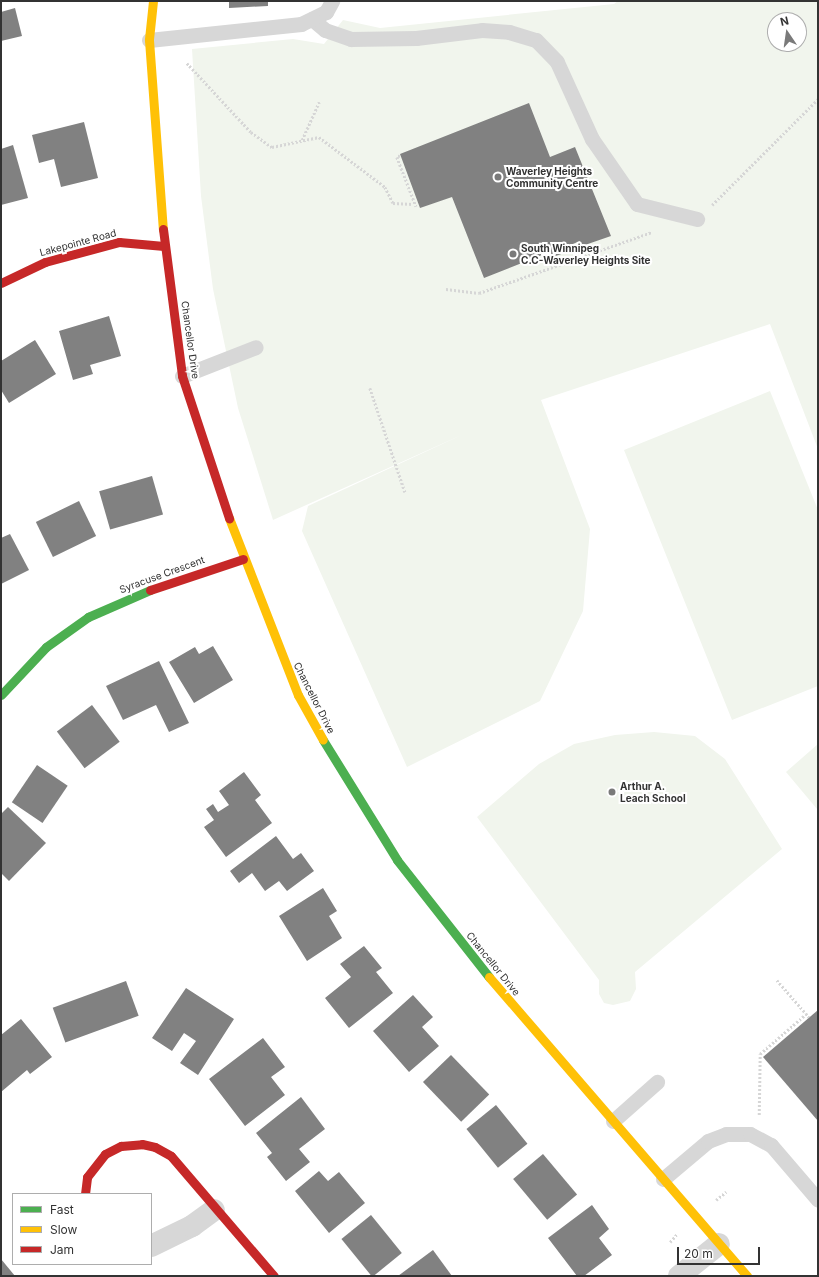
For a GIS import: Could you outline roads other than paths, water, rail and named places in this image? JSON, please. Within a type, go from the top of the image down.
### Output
[{"type":"street","name":"Chancellor Drive","points":[[152,1],[150,40],[164,246],[182,376],[243,559],[298,695],[345,779],[397,860],[493,982],[747,1276]]},
{"type":"street","name":"Lakepointe Road","points":[[1,283],[45,262],[119,242],[164,246]]},
{"type":"street","name":"Syracuse Crescent","points":[[1,695],[46,647],[88,617],[130,597],[243,559]]},
{"type":"street","points":[[84,1193],[87,1177],[105,1154],[121,1146],[142,1144],[171,1156],[214,1210],[274,1276]]},
{"type":"street","points":[[152,1246],[192,1226],[214,1210]]},
{"type":"street","points":[[679,1276],[719,1244]]},
{"type":"lane","points":[[150,40],[301,24],[326,12],[332,1]]},
{"type":"lane","points":[[312,19],[325,30],[351,39],[416,38],[482,30],[509,32],[536,40],[558,62],[592,139],[637,204],[697,219]]},
{"type":"lane","points":[[182,376],[256,347]]},
{"type":"lane","points":[[613,1121],[657,1082]]},
{"type":"lane","points":[[663,1179],[708,1140],[726,1134],[750,1134],[771,1145],[818,1200]]},
{"type":"place","name":"Waverley Heights Community Centre","points":[[498,177]]},
{"type":"place","name":"South Winnipeg C.C-Waverley Heights Site","points":[[513,254]]},
{"type":"place","name":"Arthur A. Leach School","points":[[612,792]]}]
